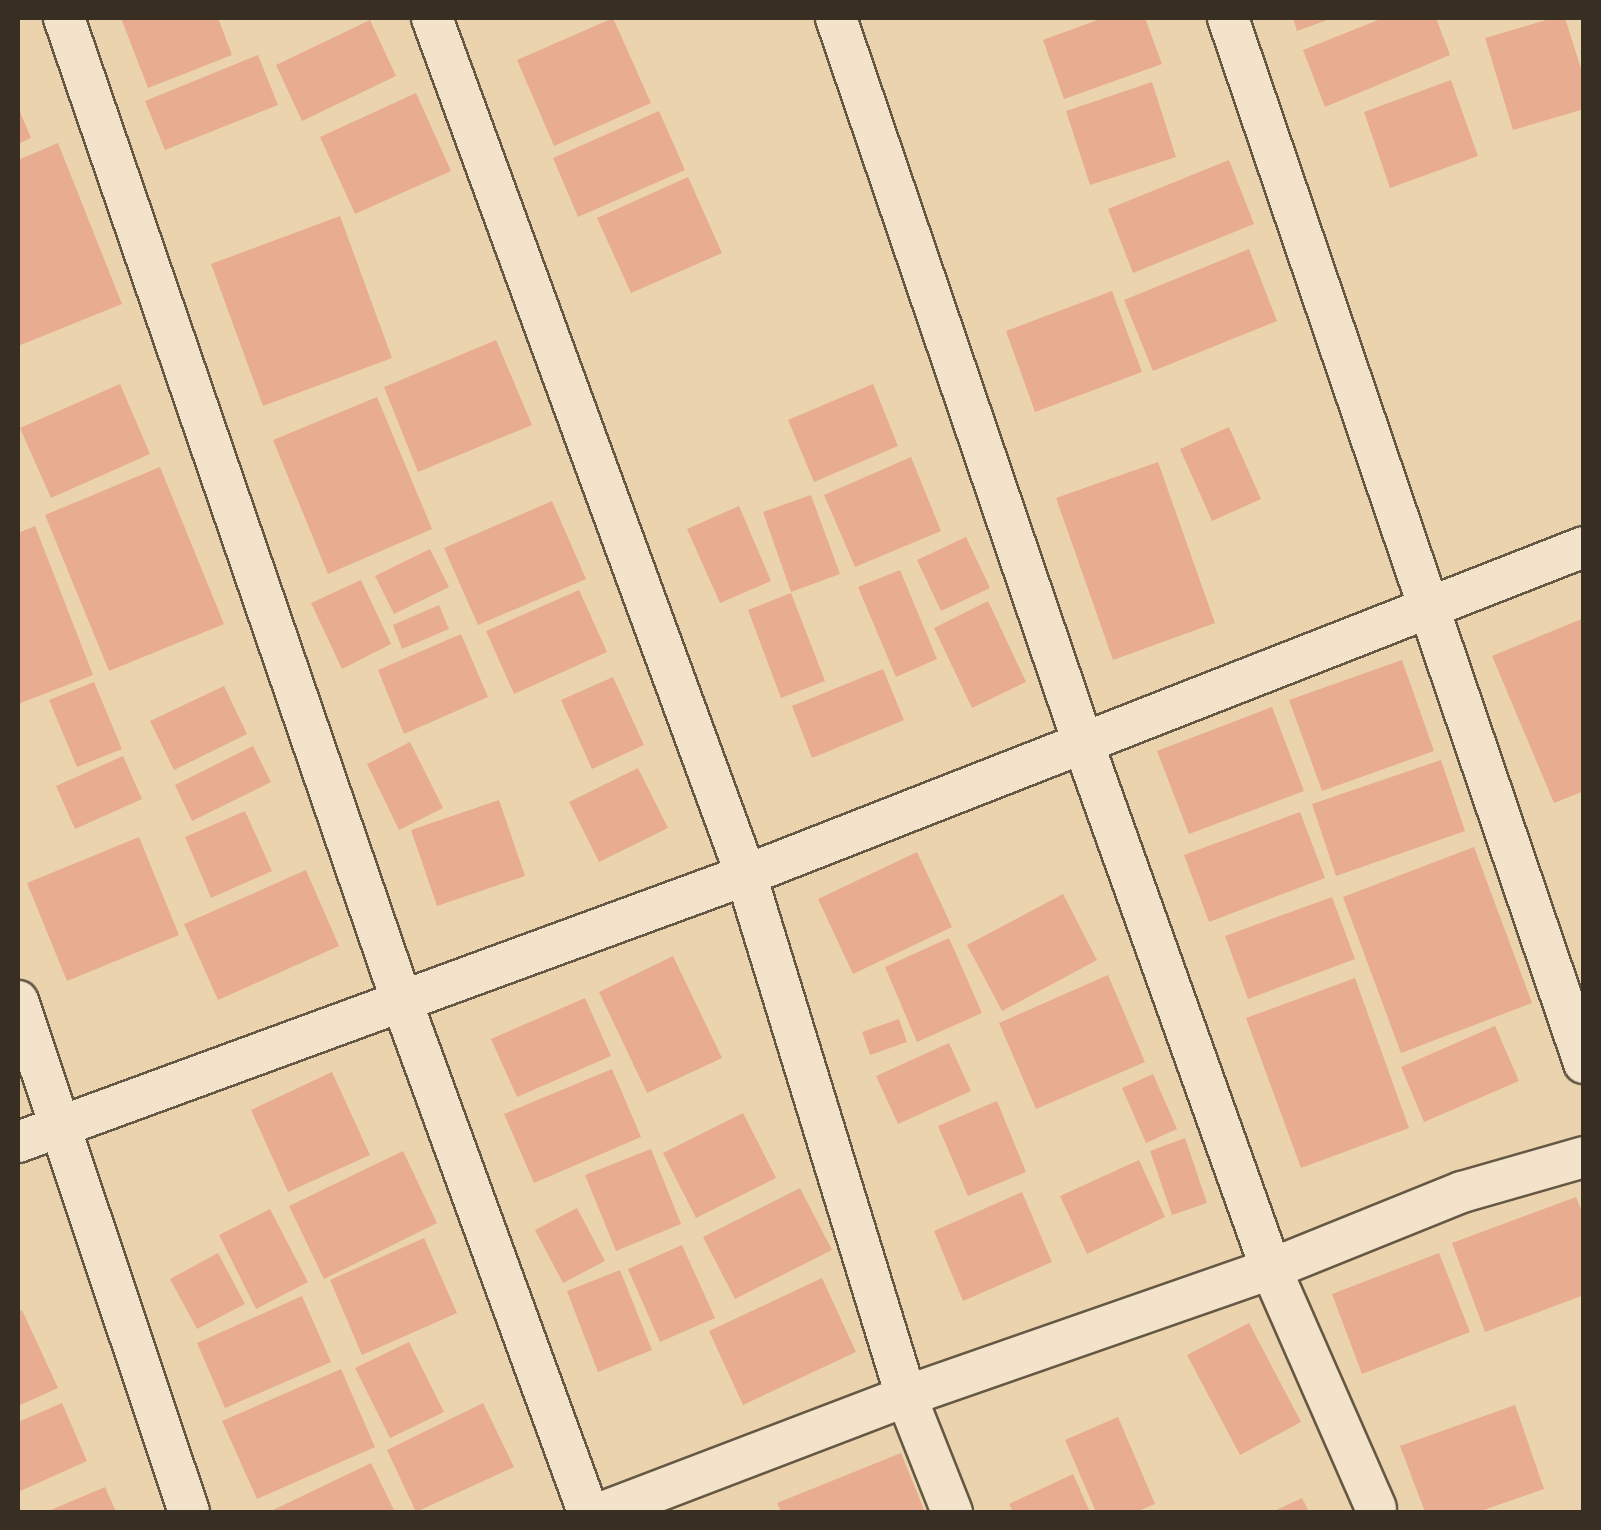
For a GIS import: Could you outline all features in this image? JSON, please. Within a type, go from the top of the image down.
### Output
[{"type":"street","points":[[64,18],[402,1002],[588,1512]]},
{"type":"street","points":[[432,18],[746,875],[906,1396],[952,1512]]},
{"type":"street","points":[[836,18],[1082,740],[1271,1269],[1376,1508]]},
{"type":"street","points":[[1228,18],[1584,1063]]},
{"type":"street","points":[[18,1142],[746,875],[1082,740],[1584,547]]},
{"type":"street","points":[[18,1000],[189,1512]]},
{"type":"street","points":[[603,1512],[906,1396],[1271,1269],[1462,1192],[1584,1157]]},
{"type":"building","points":[[121,18],[218,18],[232,55],[148,88]]},
{"type":"building","points":[[613,18],[651,103],[554,146],[517,60]]},
{"type":"building","points":[[1103,18],[1145,18],[1162,64],[1064,99],[1043,40]]},
{"type":"building","points":[[1293,18],[1333,18],[1297,31]]},
{"type":"building","points":[[1383,18],[1436,18],[1450,55],[1325,107],[1303,50]]},
{"type":"building","points":[[1565,18],[1584,78],[1584,109],[1513,130],[1485,38]]},
{"type":"building","points":[[370,20],[396,76],[302,121],[276,65]]},
{"type":"building","points":[[258,55],[278,105],[165,150],[145,101]]},
{"type":"building","points":[[1451,80],[1478,156],[1390,188],[1364,112]]},
{"type":"building","points":[[1152,82],[1176,157],[1090,185],[1066,111]]},
{"type":"building","points":[[416,93],[451,171],[355,214],[320,137]]},
{"type":"building","points":[[18,107],[31,138],[18,144]]},
{"type":"building","points":[[659,111],[685,170],[578,217],[553,158]]},
{"type":"building","points":[[58,143],[122,304],[18,346],[18,160]]},
{"type":"building","points":[[1229,160],[1254,224],[1133,273],[1108,209]]},
{"type":"building","points":[[688,177],[722,253],[631,293],[597,218]]},
{"type":"building","points":[[340,216],[392,358],[263,406],[211,264]]},
{"type":"building","points":[[1249,249],[1277,321],[1153,371],[1124,300]]},
{"type":"building","points":[[1112,291],[1142,372],[1035,412],[1006,331]]},
{"type":"building","points":[[496,340],[532,425],[418,472],[384,387]]},
{"type":"building","points":[[120,384],[150,454],[51,498],[20,428]]},
{"type":"building","points":[[873,384],[898,446],[814,482],[788,420]]},
{"type":"building","points":[[377,397],[432,529],[328,574],[273,440]]},
{"type":"building","points":[[1229,427],[1261,499],[1212,521],[1180,449]]},
{"type":"building","points":[[911,457],[941,531],[855,567],[824,495]]},
{"type":"building","points":[[1158,462],[1215,623],[1113,660],[1056,498]]},
{"type":"building","points":[[160,467],[224,624],[109,671],[45,515]]},
{"type":"building","points":[[811,495],[840,574],[791,592],[763,512]]},
{"type":"building","points":[[552,501],[586,579],[478,625],[444,548]]},
{"type":"building","points":[[739,506],[771,581],[720,603],[687,529]]},
{"type":"building","points":[[35,526],[93,675],[18,704],[18,533]]},
{"type":"building","points":[[966,537],[990,588],[941,611],[917,560]]},
{"type":"building","points":[[430,549],[449,587],[394,614],[375,576]]},
{"type":"building","points":[[900,570],[937,659],[896,677],[858,587]]},
{"type":"building","points":[[361,580],[391,644],[342,669],[311,603]]},
{"type":"building","points":[[579,590],[607,652],[514,694],[486,631]]},
{"type":"building","points":[[791,593],[825,681],[781,698],[748,610]]},
{"type":"building","points":[[988,601],[1026,682],[972,708],[934,628]]},
{"type":"building","points":[[439,605],[449,629],[402,649],[393,625]]},
{"type":"building","points":[[1584,618],[1584,791],[1554,803],[1492,656]]},
{"type":"building","points":[[461,634],[488,697],[404,734],[378,670]]},
{"type":"building","points":[[1402,660],[1434,751],[1322,791],[1289,700]]},
{"type":"building","points":[[883,669],[904,720],[812,758],[792,706]]},
{"type":"building","points":[[613,677],[644,745],[592,769],[561,700]]},
{"type":"building","points":[[94,682],[122,749],[77,767],[49,700]]},
{"type":"building","points":[[224,686],[247,734],[174,770],[150,721]]},
{"type":"building","points":[[1272,707],[1304,791],[1189,834],[1157,751]]},
{"type":"building","points":[[410,742],[443,808],[399,830],[367,764]]},
{"type":"building","points":[[253,746],[271,782],[192,821],[175,785]]},
{"type":"building","points":[[123,756],[142,799],[75,829],[56,786]]},
{"type":"building","points":[[1441,760],[1465,831],[1336,876],[1312,804]]},
{"type":"building","points":[[638,768],[668,828],[599,862],[569,802]]},
{"type":"building","points":[[499,800],[525,876],[437,906],[411,830]]},
{"type":"building","points":[[245,811],[272,871],[211,898],[185,837]]},
{"type":"building","points":[[1300,812],[1325,878],[1209,922],[1184,855]]},
{"type":"building","points":[[139,837],[179,935],[67,981],[27,883]]},
{"type":"building","points":[[1474,847],[1532,1003],[1401,1053],[1343,897]]},
{"type":"building","points":[[917,852],[952,927],[853,974],[818,899]]},
{"type":"building","points":[[306,870],[339,946],[218,1000],[184,924]]},
{"type":"building","points":[[1063,894],[1097,960],[1002,1011],[967,945]]},
{"type":"building","points":[[1332,897],[1355,959],[1248,999],[1225,936]]},
{"type":"building","points":[[949,938],[982,1013],[917,1042],[885,967]]},
{"type":"building","points":[[673,956],[722,1058],[647,1093],[599,992]]},
{"type":"building","points":[[1108,975],[1145,1062],[1036,1109],[999,1023]]},
{"type":"building","points":[[1355,978],[1409,1128],[1301,1168],[1246,1018]]},
{"type":"building","points":[[585,998],[611,1056],[517,1097],[491,1039]]},
{"type":"building","points":[[899,1019],[907,1042],[870,1055],[862,1032]]},
{"type":"building","points":[[1495,1026],[1519,1081],[1424,1122],[1401,1067]]},
{"type":"building","points":[[949,1043],[971,1091],[898,1124],[876,1076]]},
{"type":"building","points":[[612,1069],[641,1137],[534,1183],[504,1114]]},
{"type":"building","points":[[332,1072],[370,1155],[288,1192],[251,1110]]},
{"type":"building","points":[[1153,1074],[1177,1129],[1146,1143],[1122,1088]]},
{"type":"building","points":[[997,1101],[1026,1172],[968,1196],[938,1126]]},
{"type":"building","points":[[743,1113],[776,1178],[696,1218],[663,1153]]},
{"type":"building","points":[[1185,1138],[1207,1203],[1172,1215],[1150,1151]]},
{"type":"building","points":[[651,1149],[681,1224],[616,1251],[585,1175]]},
{"type":"building","points":[[403,1151],[437,1223],[324,1279],[289,1206]]},
{"type":"building","points":[[1139,1160],[1165,1217],[1087,1254],[1060,1196]]},
{"type":"building","points":[[800,1188],[832,1250],[735,1299],[703,1237]]},
{"type":"building","points":[[1022,1192],[1052,1262],[963,1301],[934,1231]]},
{"type":"building","points":[[1576,1197],[1584,1217],[1584,1295],[1485,1332],[1452,1243]]},
{"type":"building","points":[[577,1208],[605,1261],[563,1283],[535,1230]]},
{"type":"building","points":[[270,1209],[308,1282],[256,1309],[219,1235]]},
{"type":"building","points":[[424,1238],[457,1313],[362,1355],[330,1280]]},
{"type":"building","points":[[682,1245],[715,1318],[660,1342],[628,1269]]},
{"type":"building","points":[[218,1253],[245,1304],[197,1329],[170,1279]]},
{"type":"building","points":[[1439,1253],[1470,1332],[1362,1374],[1332,1294]]},
{"type":"building","points":[[620,1270],[652,1350],[598,1372],[567,1291]]},
{"type":"building","points":[[822,1278],[856,1352],[743,1405],[709,1331]]},
{"type":"building","points":[[302,1296],[331,1362],[225,1408],[197,1343]]},
{"type":"building","points":[[22,1310],[58,1388],[18,1406],[18,1312]]},
{"type":"building","points":[[1249,1323],[1301,1422],[1240,1455],[1187,1355]]},
{"type":"building","points":[[409,1342],[444,1412],[390,1438],[355,1368]]},
{"type":"building","points":[[341,1369],[375,1447],[257,1499],[222,1421]]},
{"type":"building","points":[[62,1403],[87,1461],[18,1492],[18,1422]]},
{"type":"building","points":[[483,1403],[514,1467],[416,1512],[387,1450]]},
{"type":"building","points":[[1515,1405],[1544,1489],[1478,1512],[1425,1512],[1400,1446]]},
{"type":"building","points":[[1118,1417],[1155,1504],[1136,1512],[1096,1512],[1065,1440]]},
{"type":"building","points":[[901,1453],[925,1512],[781,1512],[777,1503]]},
{"type":"building","points":[[371,1463],[395,1512],[269,1512]]},
{"type":"building","points":[[1073,1474],[1090,1512],[1013,1512],[1009,1504]]},
{"type":"building","points":[[105,1487],[116,1512],[46,1512]]},
{"type":"building","points":[[1302,1498],[1309,1512],[1272,1512]]}]
